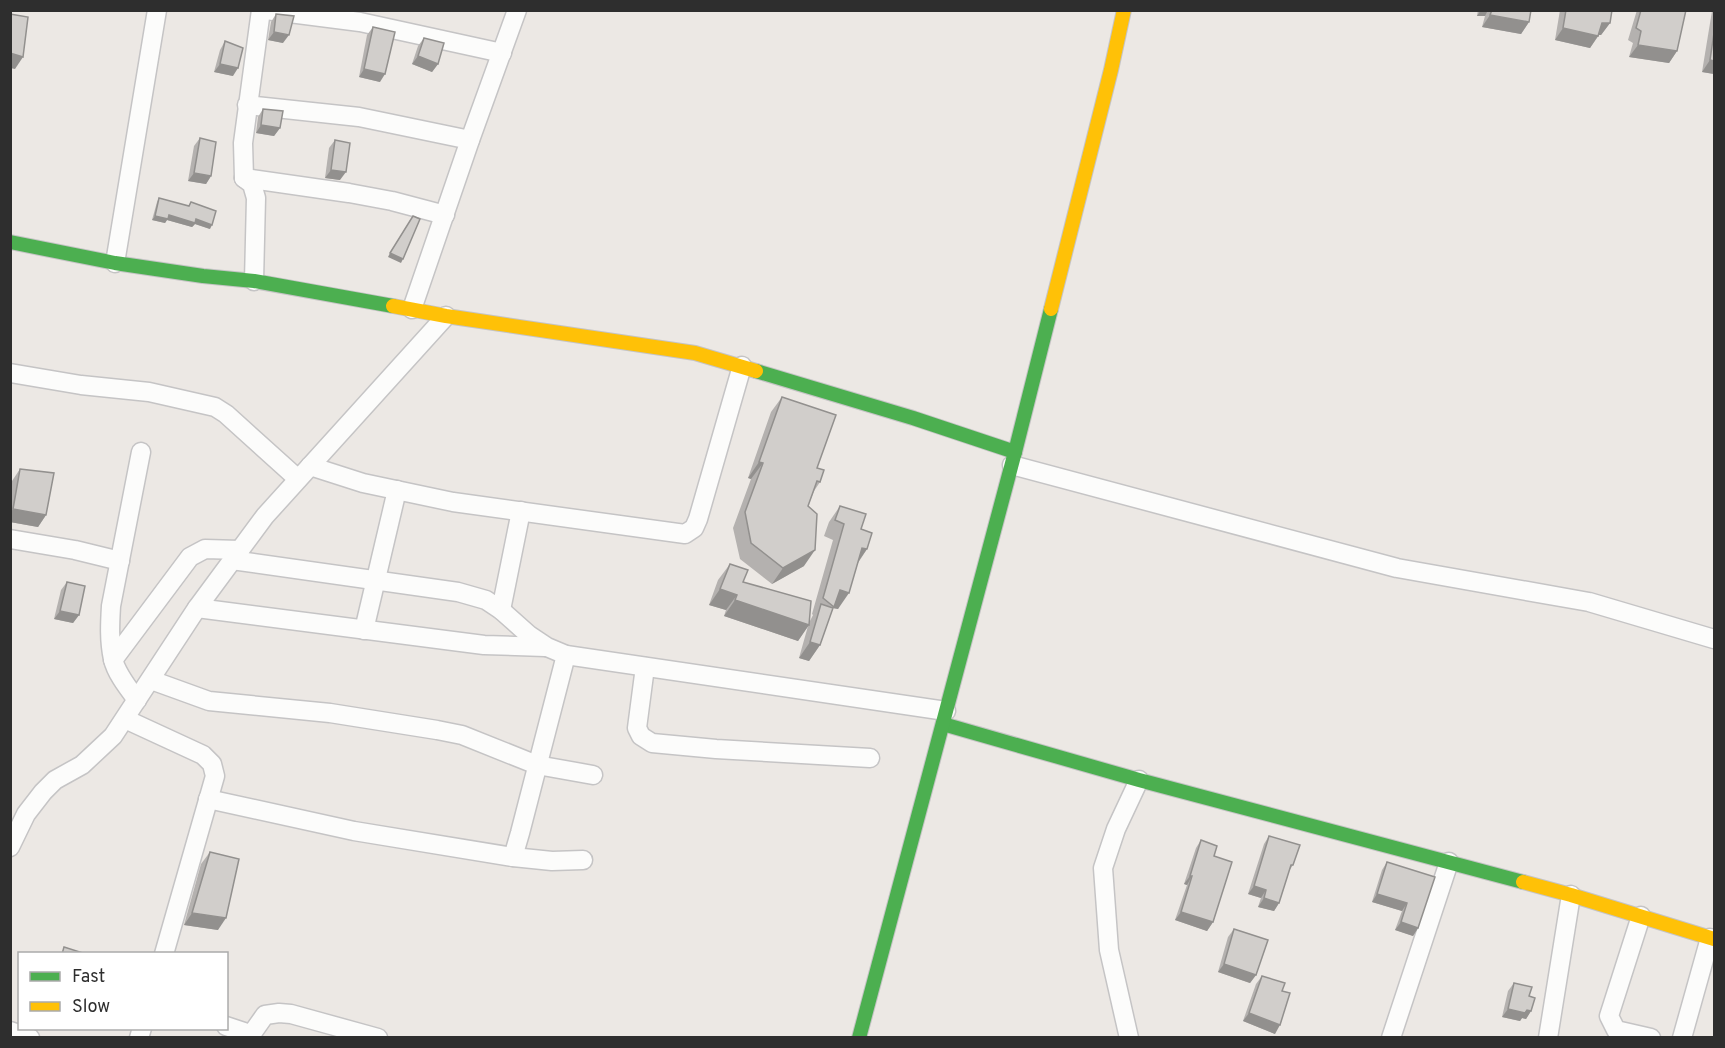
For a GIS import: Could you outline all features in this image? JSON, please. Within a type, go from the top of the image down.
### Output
[{"type":"street","points":[[115,263],[157,10]]},
{"type":"street","points":[[244,178],[243,143],[261,10]]},
{"type":"street","points":[[266,10],[360,22],[502,53]]},
{"type":"street","points":[[412,309],[517,10]]},
{"type":"street","points":[[859,1038],[1013,459],[1124,10]]},
{"type":"street","points":[[247,105],[359,117],[470,140]]},
{"type":"street","points":[[244,178],[252,184],[256,198],[254,281]]},
{"type":"street","points":[[244,178],[349,193],[392,201],[445,215]]},
{"type":"street","points":[[10,242],[115,263],[254,281],[446,316],[695,353],[913,418],[1013,459],[1397,568],[1589,602],[1714,639]]},
{"type":"street","points":[[10,847],[26,814],[42,792],[55,780],[82,765],[113,735],[197,608],[265,516],[446,316]]},
{"type":"street","points":[[10,373],[81,385],[149,392],[215,407],[304,473],[453,502],[685,534],[694,528],[698,519],[742,366]]},
{"type":"street","points":[[137,700],[113,660],[110,631],[111,606],[141,452]]},
{"type":"street","points":[[364,630],[397,490]]},
{"type":"street","points":[[501,610],[520,511]]},
{"type":"street","points":[[10,539],[75,550],[120,561]]},
{"type":"street","points":[[113,660],[190,557],[205,549],[375,580],[458,592],[486,600],[529,635],[547,647],[566,655],[944,718],[1139,780],[1571,895],[1712,939],[1682,1038]]},
{"type":"street","points":[[197,608],[484,645],[547,647]]},
{"type":"street","points":[[513,857],[566,655]]},
{"type":"street","points":[[645,667],[637,728],[641,736],[652,743],[870,758]]},
{"type":"street","points":[[151,680],[209,701],[330,713],[462,735],[537,765],[593,775]]},
{"type":"street","points":[[125,719],[203,755],[212,764],[215,776],[165,952]]},
{"type":"street","points":[[1129,1038],[1110,950],[1103,868],[1116,830],[1139,780]]},
{"type":"street","points":[[208,799],[354,831],[513,857],[552,861],[583,860]]},
{"type":"street","points":[[1390,1038],[1449,862]]},
{"type":"street","points":[[1548,1038],[1571,895]]},
{"type":"street","points":[[1641,916],[1608,1016],[1616,1030],[1651,1038]]},
{"type":"street","points":[[228,1027],[247,1033],[253,1032],[265,1015],[279,1013],[291,1014],[378,1038]]},
{"type":"street","points":[[10,1031],[30,1038]]},
{"type":"building","points":[[1492,10],[1531,10],[1529,22],[1490,15]]},
{"type":"building","points":[[1566,10],[1612,10],[1610,23],[1602,23],[1598,36],[1563,28]]},
{"type":"building","points":[[1641,10],[1686,10],[1677,51],[1638,45],[1641,31],[1636,28]]},
{"type":"building","points":[[10,14],[28,17],[23,57],[10,53]]},
{"type":"building","points":[[276,14],[294,16],[289,35],[274,32]]},
{"type":"building","points":[[373,27],[395,32],[385,74],[364,69]]},
{"type":"building","points":[[1714,33],[1714,61],[1710,60]]},
{"type":"building","points":[[424,38],[444,43],[438,64],[418,56]]},
{"type":"building","points":[[225,41],[243,48],[238,68],[220,64]]},
{"type":"building","points":[[263,109],[283,111],[280,128],[261,125]]},
{"type":"building","points":[[200,138],[216,142],[211,176],[194,173]]},
{"type":"building","points":[[335,140],[350,143],[346,172],[331,170]]},
{"type":"building","points":[[159,198],[189,206],[191,202],[216,211],[212,225],[196,219],[195,223],[169,215],[168,219],[155,216]]},
{"type":"building","points":[[413,216],[420,219],[403,259],[390,253]]},
{"type":"building","points":[[782,397],[836,415],[817,468],[824,470],[820,482],[817,481],[808,506],[817,514],[815,550],[783,568],[751,543],[745,512],[763,463],[759,462]]},
{"type":"building","points":[[20,469],[54,473],[46,515],[13,509]]},
{"type":"building","points":[[840,506],[866,514],[861,529],[872,533],[867,549],[862,548],[849,593],[840,590],[834,607],[823,598],[844,524],[835,520]]},
{"type":"building","points":[[730,564],[748,570],[743,582],[811,601],[809,625],[735,600],[737,595],[720,589]]},
{"type":"building","points":[[67,582],[85,586],[79,615],[60,611]]},
{"type":"building","points":[[821,604],[833,608],[820,645],[810,642]]},
{"type":"building","points":[[1269,836],[1300,845],[1279,903],[1264,898],[1266,890],[1254,886]]},
{"type":"building","points":[[1201,840],[1217,846],[1214,856],[1232,862],[1213,922],[1181,912]]},
{"type":"building","points":[[210,852],[239,859],[226,918],[192,913]]},
{"type":"building","points":[[1387,862],[1435,877],[1418,928],[1401,922],[1407,903],[1377,894]]},
{"type":"building","points":[[1234,929],[1268,940],[1256,975],[1224,964]]},
{"type":"building","points":[[64,947],[80,952],[63,952]]},
{"type":"building","points":[[1262,976],[1285,983],[1282,991],[1290,993],[1280,1025],[1249,1013]]},
{"type":"building","points":[[1514,983],[1532,987],[1529,996],[1535,998],[1531,1011],[1527,1010],[1525,1013],[1508,1009]]},
{"type":"traffic: fast","points":[[10,242],[115,263],[254,281],[393,306]]},
{"type":"traffic: fast","points":[[859,1038],[1051,309]]},
{"type":"traffic: fast","points":[[756,371],[913,418],[1015,452]]},
{"type":"traffic: fast","points":[[943,724],[1139,780],[1523,882]]},
{"type":"traffic: slow","points":[[1051,309],[1124,10]]},
{"type":"traffic: slow","points":[[393,306],[695,353],[756,371]]},
{"type":"traffic: slow","points":[[1523,882],[1714,939]]}]
